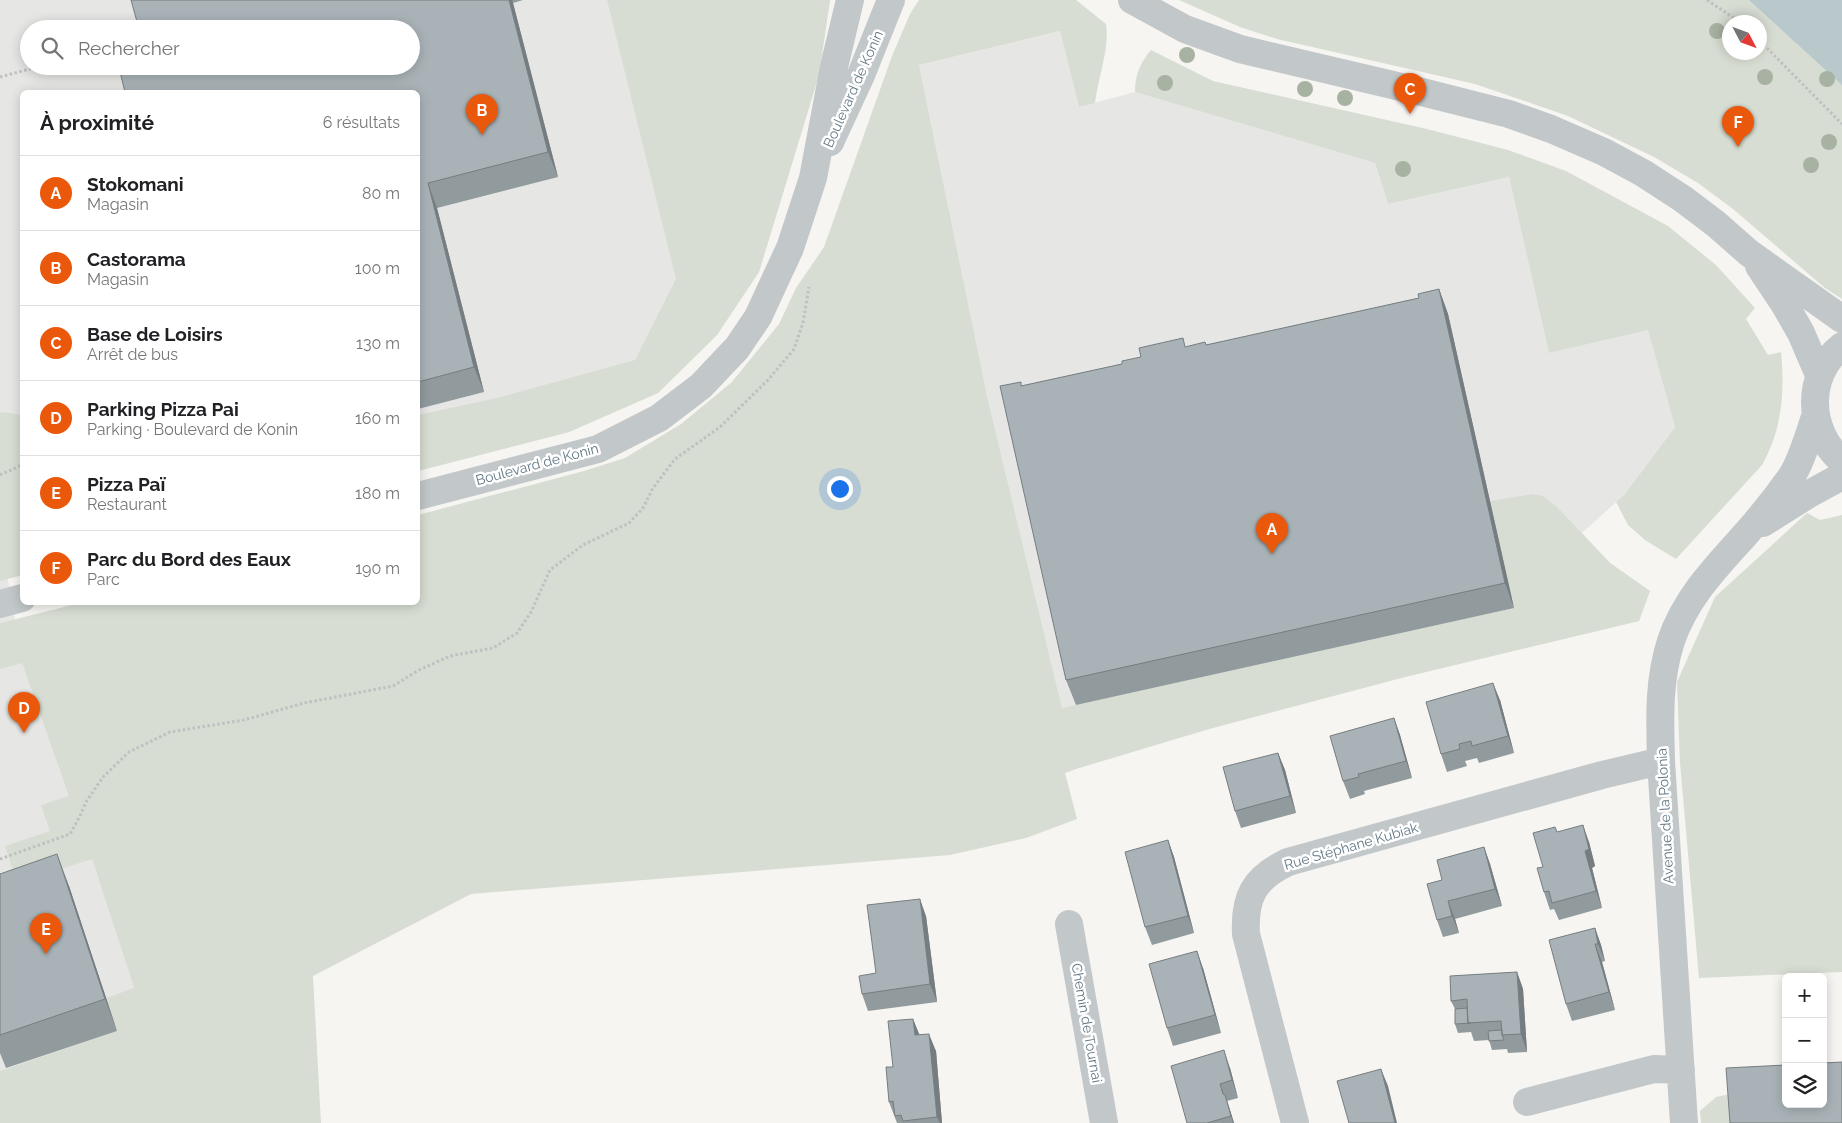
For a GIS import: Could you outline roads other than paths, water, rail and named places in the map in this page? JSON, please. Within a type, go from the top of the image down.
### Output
[{"type":"street","name":"Boulevard de Konin","points":[[813,178],[834,67],[850,0]]},
{"type":"street","name":"Boulevard de Konin","points":[[420,495],[598,449],[659,418],[701,386],[737,348],[758,317],[790,248],[813,178],[861,75],[891,0]]},
{"type":"street","points":[[1132,0],[1185,29],[1240,49],[1500,111],[1551,129],[1604,152],[1643,173],[1690,204],[1749,253],[1842,319]]},
{"type":"street","points":[[1749,253],[1785,305],[1801,333],[1820,375]]},
{"type":"street","points":[[1842,346],[1827,362],[1820,375],[1815,396],[1815,417],[1820,433],[1829,448],[1842,461]]},
{"type":"street","name":"Avenue de la Polonia","points":[[1684,1123],[1661,761],[1659,706],[1663,668],[1671,640],[1694,594],[1793,475],[1815,417]]},
{"type":"street","name":"Avenue de la Polonia","points":[[1745,535],[1809,494],[1842,476]]},
{"type":"street","points":[[0,604],[20,599]]},
{"type":"street","name":"Rue Stéphane Kubiak","points":[[1295,1123],[1246,934],[1246,915],[1250,897],[1255,886],[1266,875],[1288,862],[1602,775],[1661,761]]},
{"type":"street","name":"Chemin de Tournai","points":[[1069,924],[1104,1123]]},
{"type":"street","points":[[1527,1102],[1654,1069],[1681,1070]]},
{"type":"place","name":"Base de Loisirs","points":[[1410,114]]},
{"type":"place","name":"Castorama","points":[[482,135]]},
{"type":"place","name":"Parc du Bord des Eaux","points":[[1738,147]]},
{"type":"place","name":"Stokomani","points":[[1272,554]]},
{"type":"place","name":"Parking Pizza Pai","points":[[24,733]]},
{"type":"place","name":"Pizza Paï","points":[[46,954]]}]
